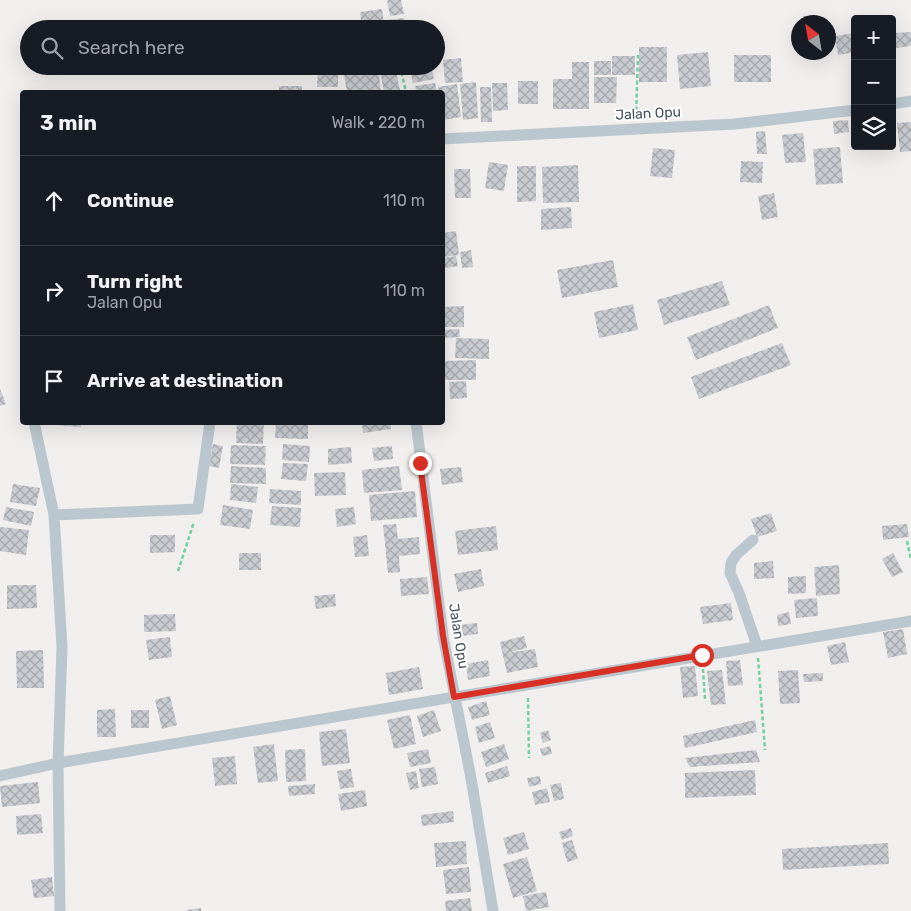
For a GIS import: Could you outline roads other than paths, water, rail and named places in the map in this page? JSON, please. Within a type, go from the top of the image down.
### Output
[{"type":"street","points":[[896,103],[911,101]]},
{"type":"street","name":"Jalan Opu","points":[[445,139],[735,124],[851,110]]},
{"type":"street","points":[[35,425],[54,515],[62,647],[58,763],[60,911]]},
{"type":"street","points":[[54,515],[198,509],[210,425]]},
{"type":"street","name":"Jalan Opu","points":[[416,425],[443,636],[471,778],[492,911]]},
{"type":"street","points":[[753,540],[736,554],[730,563],[730,573],[757,646]]},
{"type":"street","points":[[0,776],[58,763],[911,621]]}]
